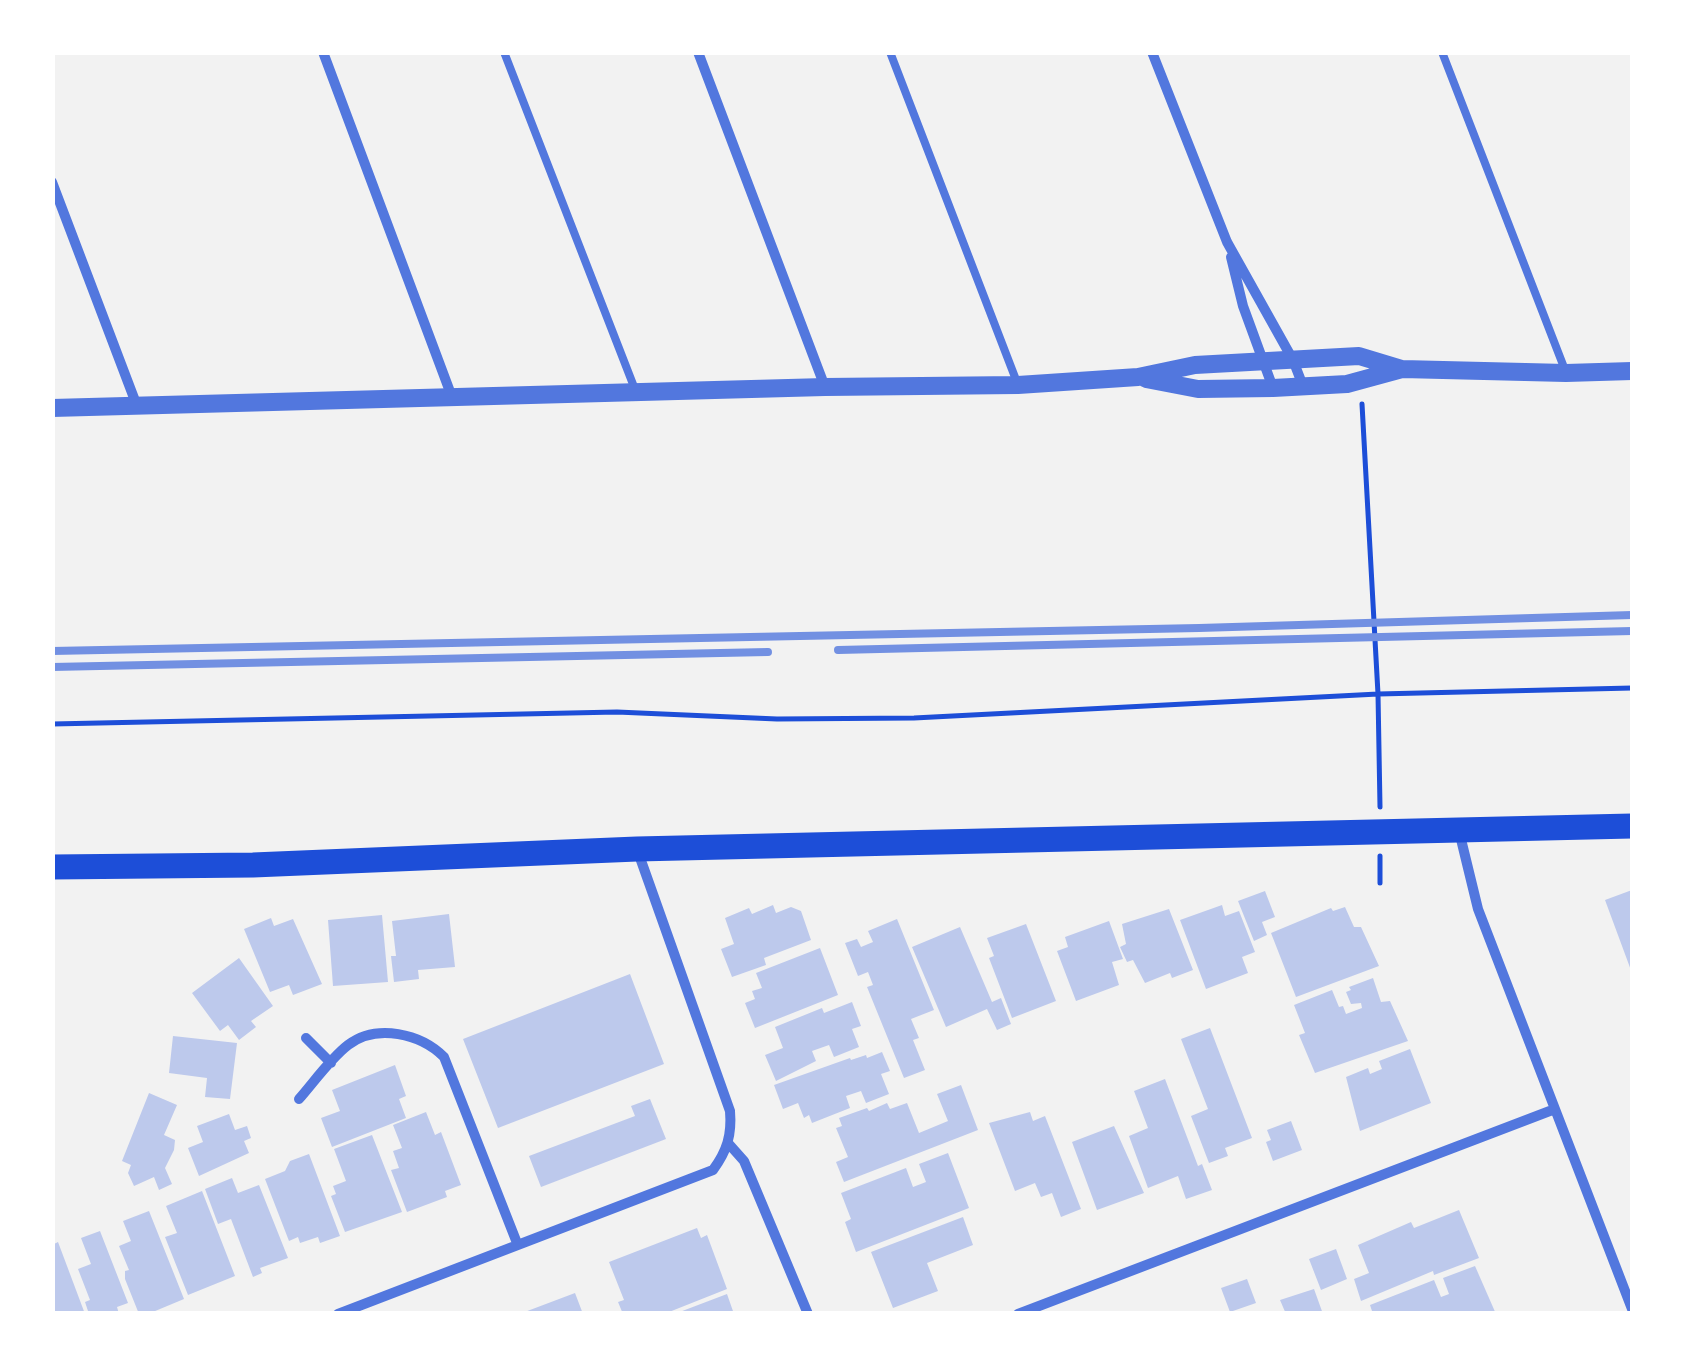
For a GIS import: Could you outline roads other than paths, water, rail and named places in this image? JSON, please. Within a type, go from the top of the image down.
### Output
[{"type":"main road","points":[[52,867],[254,865],[637,849],[1632,826]]},
{"type":"street","points":[[323,52],[452,397]]},
{"type":"street","points":[[698,52],[825,387]]},
{"type":"street","points":[[1152,52],[1227,242],[1243,306],[1273,388]]},
{"type":"street","points":[[52,182],[137,407]]},
{"type":"street","points":[[1227,242],[1293,360],[1303,386]]},
{"type":"street","points":[[52,408],[1018,385],[1138,377],[1194,364],[1359,356],[1402,369],[1632,371]]},
{"type":"street","points":[[1138,377],[1198,389],[1273,388],[1361,380],[1402,369]]},
{"type":"street","points":[[1458,830],[1478,910],[1631,1302]]},
{"type":"street","points":[[338,1314],[370,1308],[517,1244],[713,1170],[728,1143],[730,1111],[637,849]]},
{"type":"street","points":[[299,1099],[350,1043],[383,1034],[413,1036],[430,1043],[444,1056],[517,1244]]},
{"type":"street","points":[[306,1038],[331,1064]]},
{"type":"street","points":[[1018,1314],[1555,1109]]},
{"type":"street","points":[[728,1143],[744,1161],[808,1314]]},
{"type":"lane","points":[[504,52],[636,392]]},
{"type":"lane","points":[[890,52],[1018,385]]},
{"type":"lane","points":[[1442,52],[1566,373]]},
{"type":"railway","points":[[52,651],[1199,628],[1632,615]]},
{"type":"railway","points":[[838,650],[1632,631]]},
{"type":"railway","points":[[52,667],[768,652]]}]
